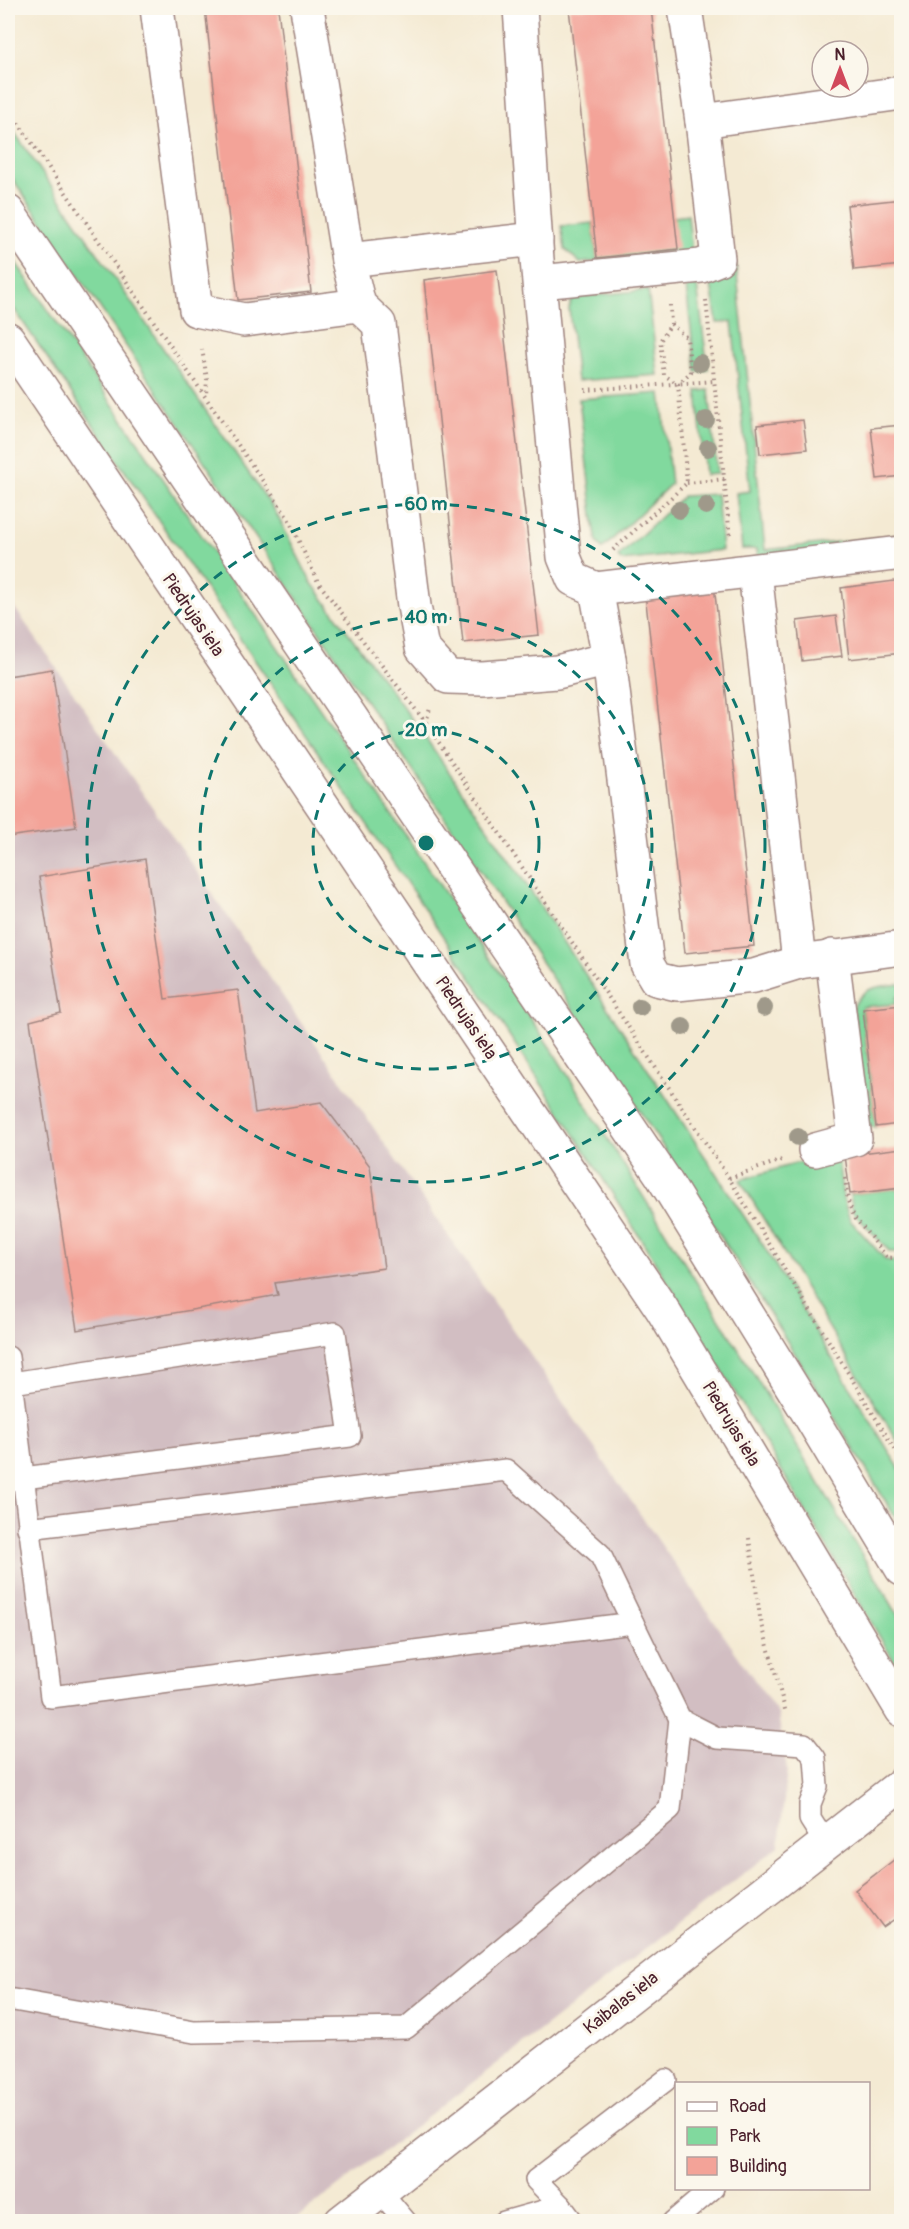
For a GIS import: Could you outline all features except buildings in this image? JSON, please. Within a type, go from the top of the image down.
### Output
[{"type":"street","points":[[157,8],[196,310],[244,320],[359,305]]},
{"type":"street","points":[[308,8],[348,260],[359,305],[379,324],[414,606],[422,648],[448,677],[482,678],[557,672],[609,658]]},
{"type":"street","points":[[520,8],[548,393],[564,557],[573,579],[604,588],[902,553]]},
{"type":"street","points":[[540,282],[701,266],[718,259],[702,121],[685,8]]},
{"type":"street","points":[[702,121],[902,93]]},
{"type":"street","points":[[8,212],[662,1176],[902,1569]]},
{"type":"street","points":[[348,260],[536,239]]},
{"type":"street","name":"Piedrujas iela","points":[[8,339],[662,1309],[902,1710]]},
{"type":"street","points":[[745,572],[799,962]]},
{"type":"street","points":[[604,588],[609,658],[647,964],[656,979],[677,984],[754,976],[799,962],[902,948]]},
{"type":"street","points":[[828,1146],[855,1139],[832,956]]},
{"type":"street","name":"Kaibalas iela","points":[[341,2222],[902,1784]]},
{"type":"lane","points":[[12,1383],[335,1333],[350,1436],[16,1479]]},
{"type":"lane","points":[[8,1357],[12,1383],[16,1479],[28,1528],[51,1697],[633,1623]]},
{"type":"lane","points":[[8,1999],[194,2032],[406,2028],[670,1809],[680,1719],[600,1554],[506,1470],[28,1528]]},
{"type":"lane","points":[[680,1719],[717,1738],[804,1744],[816,1758],[817,1786],[810,1804],[810,1819],[826,1844]]},
{"type":"lane","points":[[567,2214],[536,2181],[666,2080]]},
{"type":"lane","points":[[673,2222],[712,2190]]},
{"type":"lane","points":[[380,2191],[406,2222]]},
{"type":"lane","points":[[505,2221],[567,2214]]},
{"type":"path","points":[[8,108],[288,518],[318,582],[426,723],[729,1178],[902,1461]]},
{"type":"path","points":[[701,266],[716,381],[725,479],[745,572]]},
{"type":"path","points":[[667,270],[671,324],[660,341],[664,375],[678,384]]},
{"type":"path","points":[[196,310],[207,379],[206,396]]},
{"type":"path","points":[[671,324],[687,338],[691,372],[678,384]]},
{"type":"path","points":[[548,393],[716,381]]},
{"type":"path","points":[[678,384],[687,483]]},
{"type":"path","points":[[604,588],[608,554],[687,483],[725,479]]},
{"type":"path","points":[[729,1178],[828,1146],[854,1216],[888,1258],[902,1257]]},
{"type":"path","points":[[749,1538],[760,1617],[786,1712],[804,1744]]},
{"type":"shaded area","points":[[8,598],[778,1714],[787,1770],[779,1846],[293,2221],[8,2221]]},
{"type":"green space","points":[[8,123],[275,511],[311,582],[423,734],[530,890],[763,1245],[901,1471],[901,1527],[770,1313],[565,997],[8,172]]},
{"type":"green space","points":[[688,215],[692,252],[580,263],[565,249],[561,226],[593,223],[597,258],[674,217]]},
{"type":"green space","points":[[8,251],[554,1053],[755,1376],[901,1620],[901,1673],[693,1324],[563,1117],[357,810],[8,300]]},
{"type":"green space","points":[[736,264],[765,550],[901,535],[901,544],[758,560],[757,549],[742,549],[736,493],[750,491],[732,322],[717,323],[710,278],[729,265]]},
{"type":"green space","points":[[697,285],[708,370],[696,372],[686,287]]},
{"type":"green space","points":[[648,290],[658,375],[577,381],[569,309],[571,301],[578,297]]},
{"type":"green space","points":[[709,390],[717,474],[705,475],[697,391]]},
{"type":"green space","points":[[661,393],[671,484],[602,549],[597,542],[595,532],[579,399]]},
{"type":"green space","points":[[717,494],[722,550],[621,561],[618,557],[683,496]]},
{"type":"green space","points":[[901,984],[901,997],[896,997],[896,1004],[862,1007],[876,1127],[868,1127],[853,1007],[862,994],[868,990]]},
{"type":"green space","points":[[837,1151],[843,1198],[850,1220],[886,1260],[901,1262],[901,1447],[740,1180]]},
{"type":"green space","points":[[901,1188],[901,1252],[890,1252],[853,1212],[850,1194]]}]
